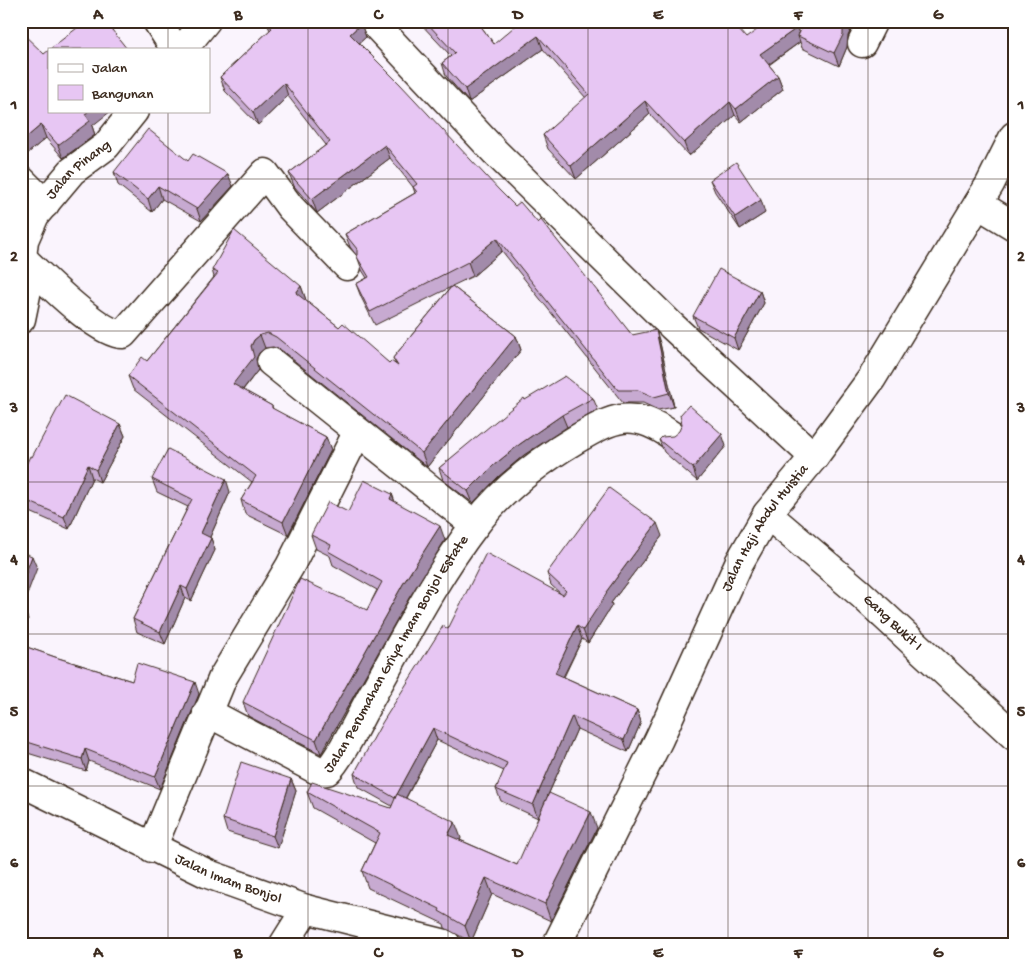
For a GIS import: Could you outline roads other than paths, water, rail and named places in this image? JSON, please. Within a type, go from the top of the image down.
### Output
[{"type":"main road","points":[[157,21],[174,48]]},
{"type":"main road","points":[[184,48],[206,21]]},
{"type":"main road","points":[[372,21],[496,152],[665,319],[814,457]]},
{"type":"main road","name":"Jalan Pinang","points":[[21,319],[28,285],[22,258],[24,240],[35,215],[72,172],[106,146],[133,112]]},
{"type":"main road","name":"Jalan Haji Abdul Huistia","points":[[557,944],[659,739],[738,563],[767,514],[814,457],[872,378],[978,204],[1014,136]]},
{"type":"main road","points":[[22,258],[85,315],[107,330],[123,334],[265,173],[290,207],[347,266]]},
{"type":"main road","points":[[21,180],[45,204]]},
{"type":"main road","points":[[978,204],[1014,226]]},
{"type":"main road","name":"Jalan Perumahan Griya Imam Bonjol Estate","points":[[270,362],[475,525]]},
{"type":"main road","name":"Jalan Perumahan Griya Imam Bonjol Estate","points":[[207,712],[321,772],[327,771],[428,596],[475,525],[510,488],[546,457],[597,427],[628,417],[653,423],[671,435]]},
{"type":"main road","points":[[152,848],[223,677],[290,566],[357,433]]},
{"type":"main road","name":"Gang Bukit I","points":[[767,514],[861,594],[1014,736]]},
{"type":"main road","name":"Jalan Imam Bonjol","points":[[21,782],[208,874],[306,909],[446,944]]},
{"type":"main road","points":[[284,944],[306,909]]}]
